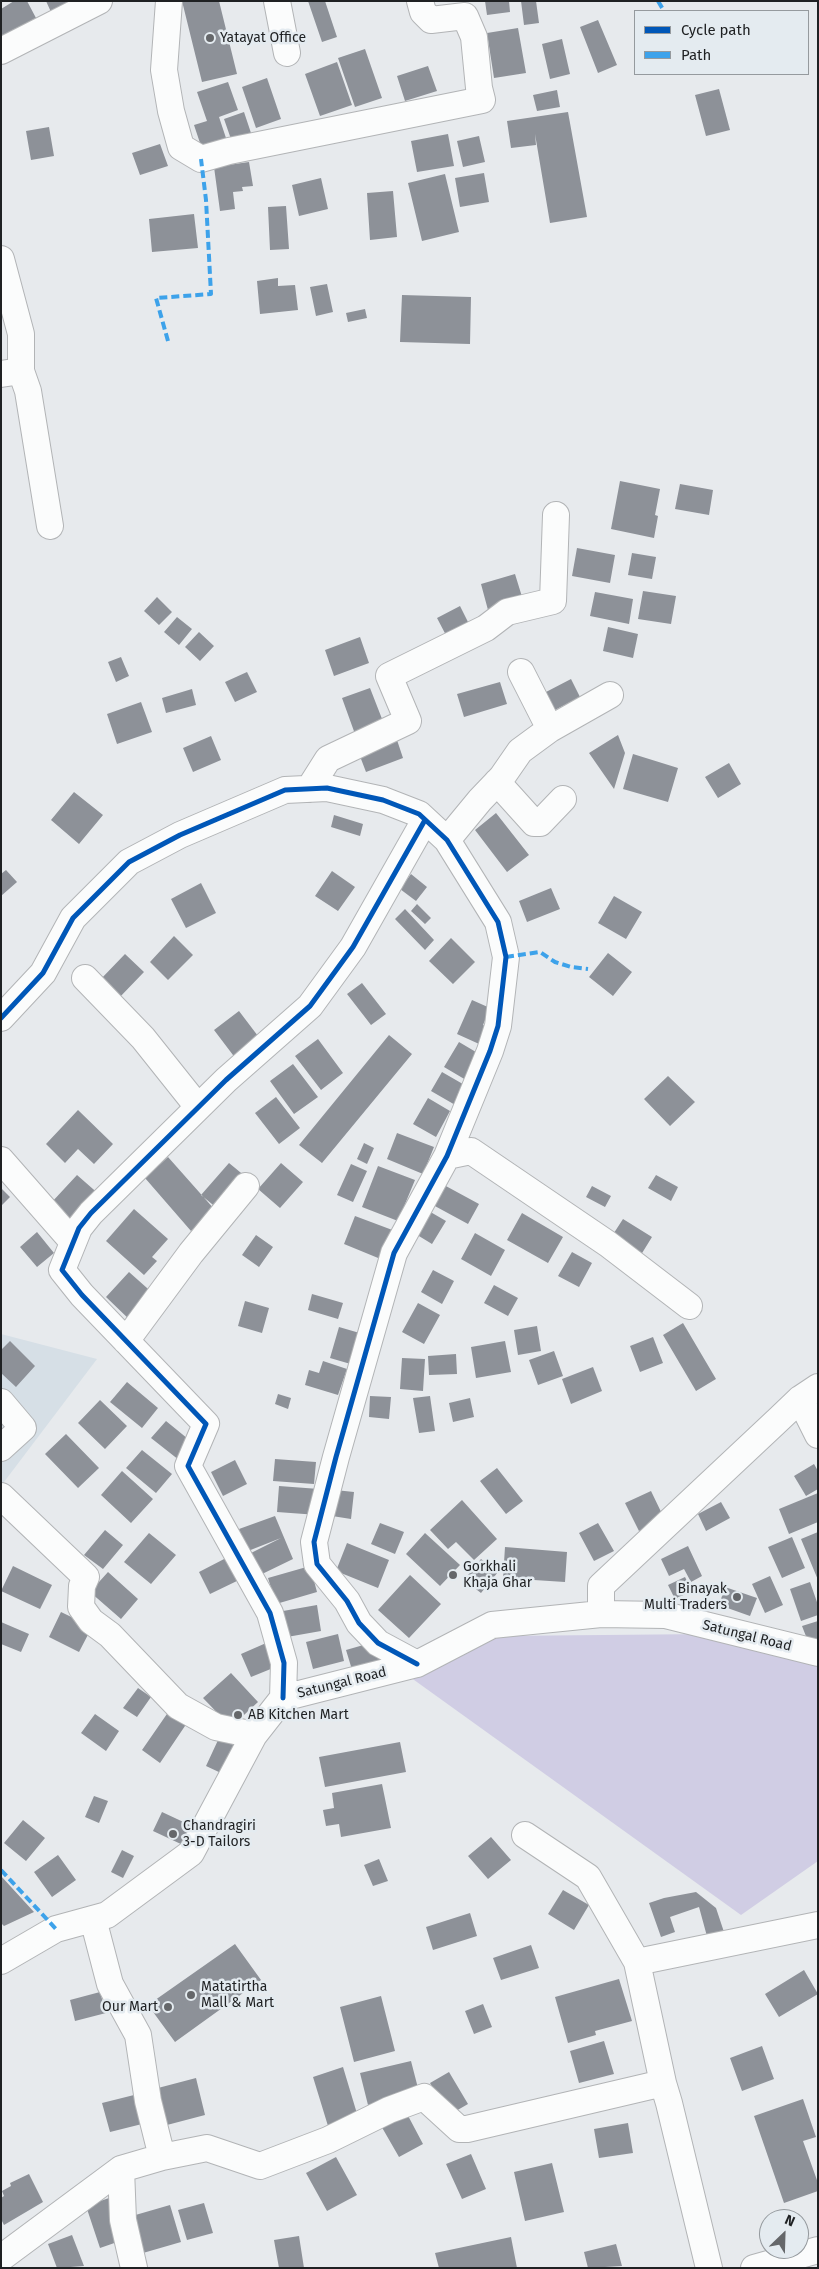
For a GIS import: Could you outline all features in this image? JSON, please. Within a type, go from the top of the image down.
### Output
[{"type":"street","points":[[1,51],[99,1]]},
{"type":"street","points":[[169,1],[164,70],[171,111],[181,147],[201,159],[230,151],[482,100],[478,88],[474,37],[465,16],[430,20],[423,12],[420,1]]},
{"type":"street","points":[[277,1],[287,53]]},
{"type":"street","points":[[1,259],[21,334],[11,372],[28,391],[50,526]]},
{"type":"street","points":[[309,789],[328,759],[408,721],[389,676],[486,628],[507,612],[553,602],[556,515]]},
{"type":"street","points":[[521,672],[550,729]]},
{"type":"street","points":[[447,840],[497,782],[520,751],[550,729],[610,695]]},
{"type":"street","points":[[497,782],[534,822],[540,823],[563,799]]},
{"type":"street","points":[[1,1018],[43,973],[73,918],[128,862],[180,835],[285,790],[327,788],[383,800],[419,814],[447,840],[498,922],[506,957],[498,1026],[490,1051],[447,1156],[394,1253],[314,1542],[317,1564],[347,1601],[358,1623],[378,1643],[417,1664]]},
{"type":"street","points":[[283,1698],[284,1663],[270,1613],[188,1466],[206,1424],[82,1295],[62,1270],[79,1228],[91,1213],[226,1080],[310,1006],[353,947],[425,820]]},
{"type":"street","points":[[85,978],[143,1038],[198,1108]]},
{"type":"street","points":[[447,1156],[471,1151],[608,1244],[688,1306]]},
{"type":"street","points":[[1,1160],[73,1242]]},
{"type":"street","points":[[126,1341],[190,1253],[246,1186]]},
{"type":"street","points":[[809,1393],[818,1435]]},
{"type":"street","points":[[601,1614],[601,1586],[809,1393]]},
{"type":"street","points":[[1,1402],[23,1428],[1,1448]]},
{"type":"street","points":[[1,1496],[86,1577],[82,1586],[81,1608],[91,1621],[110,1635],[178,1706],[216,1727],[254,1735]]},
{"type":"street","name":"Satungal Road","points":[[1,1961],[56,1929],[107,1915],[191,1853],[254,1735],[283,1698],[417,1664],[492,1625],[601,1614],[665,1615],[818,1653]]},
{"type":"street","points":[[525,1835],[588,1877],[637,1962],[663,2083],[709,2268]]},
{"type":"street","points":[[93,1919],[110,1984],[138,2035],[148,2101],[162,2157]]},
{"type":"street","points":[[637,1962],[818,1926]]},
{"type":"street","points":[[1,2258],[121,2169],[162,2157],[207,2148],[260,2166],[328,2140],[389,2110],[424,2097],[459,2129],[467,2129],[663,2083]]},
{"type":"street","points":[[121,2169],[123,2220],[134,2268]]},
{"type":"street","points":[[754,2268],[818,2250]]},
{"type":"shaded area","points":[[1,1334],[97,1359],[1,1486]]},
{"type":"shaded area","points":[[710,1634],[818,1656],[818,1861],[741,1915],[403,1672],[497,1636]]},
{"type":"building","points":[[14,1],[27,1],[36,18],[1,37],[1,9]]},
{"type":"building","points":[[46,1],[74,1],[51,12]]},
{"type":"building","name":"Yatayat Office","points":[[182,1],[219,1],[237,74],[202,82]]},
{"type":"building","points":[[308,1],[325,1],[337,37],[322,42]]},
{"type":"building","points":[[485,1],[509,1],[510,12],[487,15]]},
{"type":"building","points":[[521,1],[536,1],[539,23],[524,25]]},
{"type":"building","points":[[598,20],[617,65],[598,73],[580,27]]},
{"type":"building","points":[[518,28],[526,73],[494,78],[487,33]]},
{"type":"building","points":[[562,39],[570,74],[550,79],[542,44]]},
{"type":"building","points":[[365,49],[382,98],[355,107],[338,58]]},
{"type":"building","points":[[337,62],[352,105],[320,116],[305,74]]},
{"type":"building","points":[[428,66],[437,91],[405,101],[397,76]]},
{"type":"building","points":[[267,78],[281,119],[256,128],[242,87]]},
{"type":"building","points":[[228,82],[238,110],[219,117],[226,138],[201,146],[194,125],[207,121],[197,92]]},
{"type":"building","points":[[719,89],[730,130],[706,136],[695,95]]},
{"type":"building","points":[[557,90],[560,107],[537,111],[533,95]]},
{"type":"building","points":[[244,112],[252,136],[232,142],[224,119]]},
{"type":"building","points":[[568,112],[587,217],[550,223],[535,134],[536,145],[511,148],[507,121]]},
{"type":"building","points":[[49,127],[54,156],[31,160],[26,131]]},
{"type":"building","points":[[448,134],[454,166],[417,172],[411,141]]},
{"type":"building","points":[[479,136],[485,162],[463,167],[457,141]]},
{"type":"building","points":[[160,144],[168,166],[140,175],[132,153]]},
{"type":"building","points":[[249,162],[253,186],[242,187],[243,191],[233,192],[235,209],[220,211],[214,167]]},
{"type":"building","points":[[484,173],[489,202],[460,207],[455,178]]},
{"type":"building","points":[[445,174],[459,232],[422,241],[408,183]]},
{"type":"building","points":[[321,178],[328,209],[299,216],[292,185]]},
{"type":"building","points":[[393,191],[397,237],[370,240],[367,193]]},
{"type":"building","points":[[286,206],[289,249],[270,250],[268,207]]},
{"type":"building","points":[[194,214],[198,248],[152,252],[149,219]]},
{"type":"building","points":[[278,278],[278,286],[295,285],[298,310],[260,314],[257,281]]},
{"type":"building","points":[[327,284],[333,312],[316,316],[310,287]]},
{"type":"building","points":[[402,295],[471,297],[470,344],[400,342]]},
{"type":"building","points":[[365,309],[367,318],[348,322],[346,313]]},
{"type":"building","points":[[620,481],[660,489],[655,515],[658,516],[654,538],[611,529]]},
{"type":"building","points":[[680,484],[713,490],[709,515],[675,509]]},
{"type":"building","points":[[577,548],[615,555],[610,583],[572,576]]},
{"type":"building","points":[[632,553],[656,557],[652,579],[628,575]]},
{"type":"building","points":[[515,574],[523,600],[488,610],[481,584]]},
{"type":"building","points":[[643,591],[676,596],[671,624],[638,619]]},
{"type":"building","points":[[595,592],[633,599],[629,624],[590,616]]},
{"type":"building","points":[[157,597],[172,612],[159,625],[144,611]]},
{"type":"building","points":[[460,606],[471,628],[448,639],[437,618]]},
{"type":"building","points":[[177,617],[192,629],[179,645],[164,632]]},
{"type":"building","points":[[608,627],[638,634],[633,658],[603,651]]},
{"type":"building","points":[[199,632],[214,646],[200,661],[185,647]]},
{"type":"building","points":[[360,637],[369,663],[334,676],[325,650]]},
{"type":"building","points":[[121,657],[129,676],[116,682],[108,662]]},
{"type":"building","points":[[247,672],[257,692],[235,702],[225,682]]},
{"type":"building","points":[[571,679],[580,697],[555,710],[546,692]]},
{"type":"building","points":[[500,682],[507,704],[464,717],[457,694]]},
{"type":"building","points":[[370,688],[384,724],[355,734],[342,698]]},
{"type":"building","points":[[192,689],[196,705],[166,713],[162,698]]},
{"type":"building","points":[[141,702],[152,732],[117,744],[107,714]]},
{"type":"building","points":[[618,735],[625,753],[614,789],[589,753]]},
{"type":"building","points":[[211,736],[221,760],[193,772],[183,748]]},
{"type":"building","points":[[396,737],[403,758],[366,772],[358,751]]},
{"type":"building","points":[[633,754],[678,768],[668,802],[623,789]]},
{"type":"building","points":[[729,763],[741,784],[718,798],[705,777]]},
{"type":"building","points":[[74,792],[103,815],[79,844],[51,820]]},
{"type":"building","points":[[496,813],[529,855],[507,872],[475,830]]},
{"type":"building","points":[[334,815],[363,824],[360,836],[331,827]]},
{"type":"building","points":[[6,870],[17,882],[1,896],[1,874]]},
{"type":"building","points":[[332,871],[355,887],[338,911],[315,896]]},
{"type":"building","points":[[411,874],[427,887],[416,901],[400,889]]},
{"type":"building","points":[[201,883],[216,913],[186,928],[171,899]]},
{"type":"building","points":[[551,888],[560,909],[527,922],[519,901]]},
{"type":"building","points":[[614,896],[642,912],[626,939],[598,923]]},
{"type":"building","points":[[417,904],[431,918],[425,924],[411,911]]},
{"type":"building","points":[[405,909],[434,940],[425,950],[395,919]]},
{"type":"building","points":[[174,936],[193,955],[168,980],[150,962]]},
{"type":"building","points":[[451,938],[475,962],[453,984],[429,961]]},
{"type":"building","points":[[608,953],[632,972],[613,996],[589,977]]},
{"type":"building","points":[[125,954],[144,972],[118,999],[99,981]]},
{"type":"building","points":[[362,983],[386,1014],[371,1025],[347,994]]},
{"type":"building","points":[[472,1000],[490,1008],[483,1025],[495,1031],[488,1048],[457,1034]]},
{"type":"building","points":[[239,1011],[261,1040],[236,1059],[214,1030]]},
{"type":"building","points":[[389,1035],[412,1054],[322,1163],[299,1145]]},
{"type":"building","points":[[318,1039],[343,1073],[321,1090],[295,1056]]},
{"type":"building","points":[[459,1042],[481,1055],[466,1080],[444,1067]]},
{"type":"building","points":[[293,1064],[318,1097],[294,1114],[270,1081]]},
{"type":"building","points":[[442,1072],[468,1087],[457,1106],[431,1091]]},
{"type":"building","points":[[668,1076],[695,1102],[670,1126],[644,1099]]},
{"type":"building","points":[[276,1097],[300,1128],[279,1144],[255,1113]]},
{"type":"building","points":[[428,1098],[450,1111],[436,1137],[413,1124]]},
{"type":"building","points":[[78,1110],[113,1144],[94,1164],[78,1149],[65,1163],[46,1144]]},
{"type":"building","points":[[397,1133],[434,1147],[423,1174],[387,1159]]},
{"type":"building","points":[[364,1143],[374,1148],[367,1164],[357,1159]]},
{"type":"building","points":[[168,1157],[215,1210],[191,1231],[145,1178]]},
{"type":"building","points":[[229,1163],[246,1177],[218,1209],[201,1195]]},
{"type":"building","points":[[281,1163],[303,1182],[280,1208],[258,1189]]},
{"type":"building","points":[[351,1164],[367,1171],[353,1202],[337,1195]]},
{"type":"building","points":[[378,1166],[415,1180],[398,1221],[362,1207]]},
{"type":"building","points":[[77,1175],[101,1196],[75,1224],[51,1203]]},
{"type":"building","points":[[656,1175],[678,1187],[671,1201],[648,1188]]},
{"type":"building","points":[[444,1185],[479,1204],[468,1224],[433,1205]]},
{"type":"building","points":[[592,1186],[611,1196],[605,1207],[586,1197]]},
{"type":"building","points":[[1,1188],[10,1197],[1,1206]]},
{"type":"building","points":[[134,1209],[168,1239],[152,1257],[157,1261],[144,1275],[106,1241]]},
{"type":"building","points":[[427,1210],[446,1221],[432,1244],[414,1233]]},
{"type":"building","points":[[522,1213],[563,1237],[548,1263],[507,1240]]},
{"type":"building","points":[[355,1216],[395,1231],[383,1260],[344,1244]]},
{"type":"building","points":[[623,1219],[652,1237],[639,1258],[610,1239]]},
{"type":"building","points":[[37,1232],[54,1253],[37,1267],[20,1247]]},
{"type":"building","points":[[475,1233],[505,1250],[491,1276],[461,1259]]},
{"type":"building","points":[[256,1235],[273,1247],[259,1267],[242,1255]]},
{"type":"building","points":[[572,1252],[592,1263],[579,1287],[558,1276]]},
{"type":"building","points":[[433,1270],[454,1281],[442,1304],[421,1292]]},
{"type":"building","points":[[129,1272],[156,1296],[132,1322],[106,1297]]},
{"type":"building","points":[[494,1285],[518,1298],[508,1316],[484,1303]]},
{"type":"building","points":[[312,1294],[343,1303],[338,1319],[308,1310]]},
{"type":"building","points":[[245,1301],[269,1308],[262,1333],[238,1326]]},
{"type":"building","points":[[418,1303],[440,1315],[424,1344],[402,1332]]},
{"type":"building","points":[[683,1323],[716,1379],[696,1391],[663,1335]]},
{"type":"building","points":[[537,1326],[541,1351],[518,1355],[514,1330]]},
{"type":"building","points":[[339,1327],[363,1334],[354,1365],[330,1358]]},
{"type":"building","points":[[653,1337],[663,1363],[640,1372],[630,1346]]},
{"type":"building","points":[[10,1341],[35,1366],[16,1387],[1,1373],[1,1350]]},
{"type":"building","points":[[505,1341],[511,1372],[476,1378],[471,1347]]},
{"type":"building","points":[[554,1351],[563,1376],[538,1385],[529,1360]]},
{"type":"building","points":[[456,1354],[457,1374],[429,1375],[428,1356]]},
{"type":"building","points":[[402,1358],[425,1359],[423,1391],[400,1389]]},
{"type":"building","points":[[323,1361],[347,1369],[338,1395],[305,1385],[309,1370],[319,1373]]},
{"type":"building","points":[[593,1367],[602,1391],[571,1404],[562,1379]]},
{"type":"building","points":[[127,1382],[158,1408],[142,1428],[110,1402]]},
{"type":"building","points":[[278,1394],[291,1398],[288,1409],[275,1404]]},
{"type":"building","points":[[370,1396],[391,1397],[389,1419],[369,1417]]},
{"type":"building","points":[[430,1396],[435,1431],[419,1433],[413,1398]]},
{"type":"building","points":[[470,1398],[474,1417],[453,1422],[449,1403]]},
{"type":"building","points":[[100,1400],[127,1426],[105,1449],[78,1423]]},
{"type":"building","points":[[166,1421],[193,1443],[179,1460],[151,1438]]},
{"type":"building","points":[[66,1434],[99,1468],[78,1488],[45,1454]]},
{"type":"building","points":[[142,1450],[172,1474],[156,1493],[126,1468]]},
{"type":"building","points":[[275,1459],[316,1462],[314,1484],[273,1481]]},
{"type":"building","points":[[235,1460],[247,1484],[223,1496],[211,1472]]},
{"type":"building","points":[[814,1464],[818,1471],[818,1489],[806,1496],[794,1476]]},
{"type":"building","points":[[497,1468],[523,1501],[506,1514],[480,1481]]},
{"type":"building","points":[[122,1471],[153,1499],[131,1523],[101,1495]]},
{"type":"building","points":[[279,1486],[319,1489],[318,1515],[277,1512]]},
{"type":"building","points":[[335,1490],[354,1492],[351,1519],[332,1516]]},
{"type":"building","points":[[651,1491],[664,1518],[639,1531],[625,1503]]},
{"type":"building","points":[[818,1493],[818,1522],[789,1534],[779,1509]]},
{"type":"building","points":[[462,1500],[497,1539],[474,1560],[456,1542],[448,1549],[430,1530]]},
{"type":"building","points":[[721,1502],[730,1518],[706,1531],[698,1514]]},
{"type":"building","points":[[275,1516],[293,1559],[260,1575],[249,1554],[281,1538],[248,1551],[239,1529]]},
{"type":"building","points":[[380,1523],[404,1532],[395,1554],[371,1544]]},
{"type":"building","points":[[598,1523],[614,1551],[594,1561],[579,1533]]},
{"type":"building","points":[[105,1530],[123,1545],[103,1569],[84,1555]]},
{"type":"building","points":[[818,1532],[818,1580],[801,1539]]},
{"type":"building","points":[[149,1533],[176,1555],[151,1584],[124,1562]]},
{"type":"building","points":[[425,1533],[460,1565],[440,1586],[406,1554]]},
{"type":"building","points":[[792,1537],[805,1568],[782,1578],[768,1547]]},
{"type":"building","points":[[347,1543],[389,1560],[378,1588],[336,1571]]},
{"type":"building","points":[[688,1546],[702,1576],[691,1582],[684,1569],[669,1576],[661,1559]]},
{"type":"building","points":[[505,1547],[567,1552],[565,1582],[503,1578]]},
{"type":"building","points":[[228,1557],[239,1580],[210,1594],[199,1572]]},
{"type":"building","points":[[481,1559],[498,1572],[481,1593],[464,1580]]},
{"type":"building","points":[[13,1566],[52,1585],[40,1609],[1,1591]]},
{"type":"building","points":[[310,1566],[317,1592],[276,1604],[268,1578]]},
{"type":"building","points":[[108,1572],[138,1599],[121,1619],[90,1592]]},
{"type":"building","points":[[410,1575],[441,1604],[409,1638],[378,1610]]},
{"type":"building","points":[[770,1576],[783,1605],[765,1613],[752,1584]]},
{"type":"building","points":[[685,1577],[692,1591],[675,1599],[668,1585]]},
{"type":"building","points":[[810,1582],[818,1605],[818,1615],[801,1621],[790,1589]]},
{"type":"building","points":[[725,1587],[757,1598],[750,1616],[719,1605]]},
{"type":"building","points":[[317,1605],[321,1631],[287,1637],[283,1611]]},
{"type":"building","points":[[61,1612],[92,1627],[79,1652],[49,1637]]},
{"type":"building","points":[[818,1621],[818,1640],[809,1644],[802,1626]]},
{"type":"building","points":[[1,1622],[29,1634],[21,1652],[1,1644]]},
{"type":"building","points":[[338,1634],[344,1661],[313,1669],[306,1642]]},
{"type":"building","points":[[273,1640],[283,1664],[251,1677],[241,1654]]},
{"type":"building","points":[[374,1642],[381,1665],[353,1673],[346,1650]]},
{"type":"building","points":[[231,1673],[258,1702],[231,1727],[203,1698]]},
{"type":"building","points":[[138,1688],[151,1697],[137,1717],[123,1708]]},
{"type":"building","points":[[169,1711],[187,1723],[160,1763],[142,1750]]},
{"type":"building","points":[[95,1714],[119,1731],[106,1751],[81,1733]]},
{"type":"building","points":[[219,1738],[234,1745],[221,1773],[206,1766]]},
{"type":"building","points":[[400,1742],[406,1772],[325,1787],[319,1757]]},
{"type":"building","points":[[382,1784],[391,1828],[341,1837],[339,1824],[326,1826],[323,1810],[334,1808],[332,1793]]},
{"type":"building","points":[[94,1796],[108,1801],[99,1823],[85,1817]]},
{"type":"building","points":[[162,1812],[192,1826],[183,1845],[153,1831]]},
{"type":"building","points":[[23,1820],[45,1838],[26,1861],[4,1843]]},
{"type":"building","points":[[491,1837],[511,1860],[488,1879],[468,1856]]},
{"type":"building","points":[[122,1850],[134,1856],[123,1878],[111,1872]]},
{"type":"building","points":[[58,1855],[76,1880],[52,1897],[34,1872]]},
{"type":"building","points":[[379,1859],[388,1881],[373,1886],[364,1865]]},
{"type":"building","points":[[1,1876],[34,1912],[4,1926],[1,1923]]},
{"type":"building","points":[[563,1890],[589,1905],[574,1930],[548,1914]]},
{"type":"building","points":[[696,1892],[716,1908],[725,1935],[708,1940],[699,1907],[670,1917],[675,1932],[661,1937],[649,1903]]},
{"type":"building","points":[[470,1913],[477,1936],[433,1950],[426,1927]]},
{"type":"building","points":[[235,1944],[261,1980],[175,2042],[148,2005]]},
{"type":"building","points":[[531,1945],[539,1968],[501,1980],[493,1958]]},
{"type":"building","points":[[804,1970],[818,1994],[779,2017],[765,1994]]},
{"type":"building","points":[[619,1979],[632,2021],[595,2031],[596,2035],[568,2043],[555,1997]]},
{"type":"building","points":[[100,1992],[106,2013],[75,2021],[70,2000]]},
{"type":"building","points":[[381,1996],[395,2051],[354,2062],[340,2007]]},
{"type":"building","points":[[483,2004],[492,2027],[474,2034],[465,2011]]},
{"type":"building","points":[[604,2041],[614,2074],[579,2083],[570,2051]]},
{"type":"building","points":[[762,2046],[774,2079],[742,2091],[730,2058]]},
{"type":"building","points":[[411,2061],[419,2092],[368,2105],[360,2073]]},
{"type":"building","points":[[343,2067],[358,2117],[328,2126],[313,2077]]},
{"type":"building","points":[[449,2072],[468,2104],[449,2115],[430,2083]]},
{"type":"building","points":[[196,2078],[205,2115],[167,2125],[158,2088]]},
{"type":"building","points":[[138,2094],[146,2123],[110,2132],[102,2103]]},
{"type":"building","points":[[803,2099],[816,2137],[803,2141],[818,2183],[818,2191],[784,2203],[754,2116]]},
{"type":"building","points":[[405,2110],[423,2144],[399,2157],[380,2124]]},
{"type":"building","points":[[628,2123],[633,2153],[599,2158],[594,2129]]},
{"type":"building","points":[[471,2154],[486,2189],[462,2199],[446,2164]]},
{"type":"building","points":[[336,2157],[357,2195],[327,2211],[306,2173]]},
{"type":"building","points":[[552,2163],[564,2212],[525,2221],[514,2172]]},
{"type":"building","points":[[29,2174],[43,2202],[4,2225],[1,2219],[1,2198],[4,2196],[2,2191],[11,2186],[10,2183]]},
{"type":"building","points":[[109,2198],[123,2240],[100,2248],[86,2206]]},
{"type":"building","points":[[204,2203],[213,2233],[187,2240],[178,2210]]},
{"type":"building","points":[[170,2205],[181,2242],[143,2253],[132,2216]]},
{"type":"building","points":[[72,2235],[84,2266],[57,2268],[48,2244]]},
{"type":"building","points":[[299,2236],[304,2268],[279,2268],[274,2240]]},
{"type":"building","points":[[511,2237],[517,2268],[439,2268],[435,2253]]},
{"type":"building","points":[[616,2244],[622,2266],[588,2268],[584,2252]]},
{"type":"marked path","points":[[658,1],[663,10]]},
{"type":"marked path","points":[[168,341],[156,298],[211,294],[206,200],[201,159]]},
{"type":"marked path","points":[[506,957],[540,952],[555,962],[571,967],[588,969]]},
{"type":"marked path","points":[[1,1870],[56,1929]]},
{"type":"cycle path","points":[[1,1018],[43,973],[73,918],[129,862],[180,835],[285,790],[327,788],[383,800],[419,814],[447,840],[498,922],[506,957],[498,1026],[490,1051],[447,1156],[394,1253],[314,1542],[317,1564],[347,1601],[359,1623],[378,1643],[417,1664]]},
{"type":"cycle path","points":[[283,1698],[284,1663],[270,1613],[188,1466],[206,1424],[82,1295],[62,1270],[79,1228],[91,1213],[226,1080],[310,1006],[353,947],[425,820]]},
{"type":"place","name":"Yatayat Office","points":[[210,38]]},
{"type":"place","name":"Gorkhali Khaja Ghar","points":[[453,1575]]},
{"type":"place","name":"Binayak Multi Traders","points":[[737,1597]]},
{"type":"place","name":"AB Kitchen Mart","points":[[238,1715]]},
{"type":"place","name":"Chandragiri 3-D Tailors","points":[[173,1834]]},
{"type":"place","name":"Matatirtha Mall & Mart","points":[[191,1995]]},
{"type":"place","name":"Our Mart","points":[[168,2007]]}]
